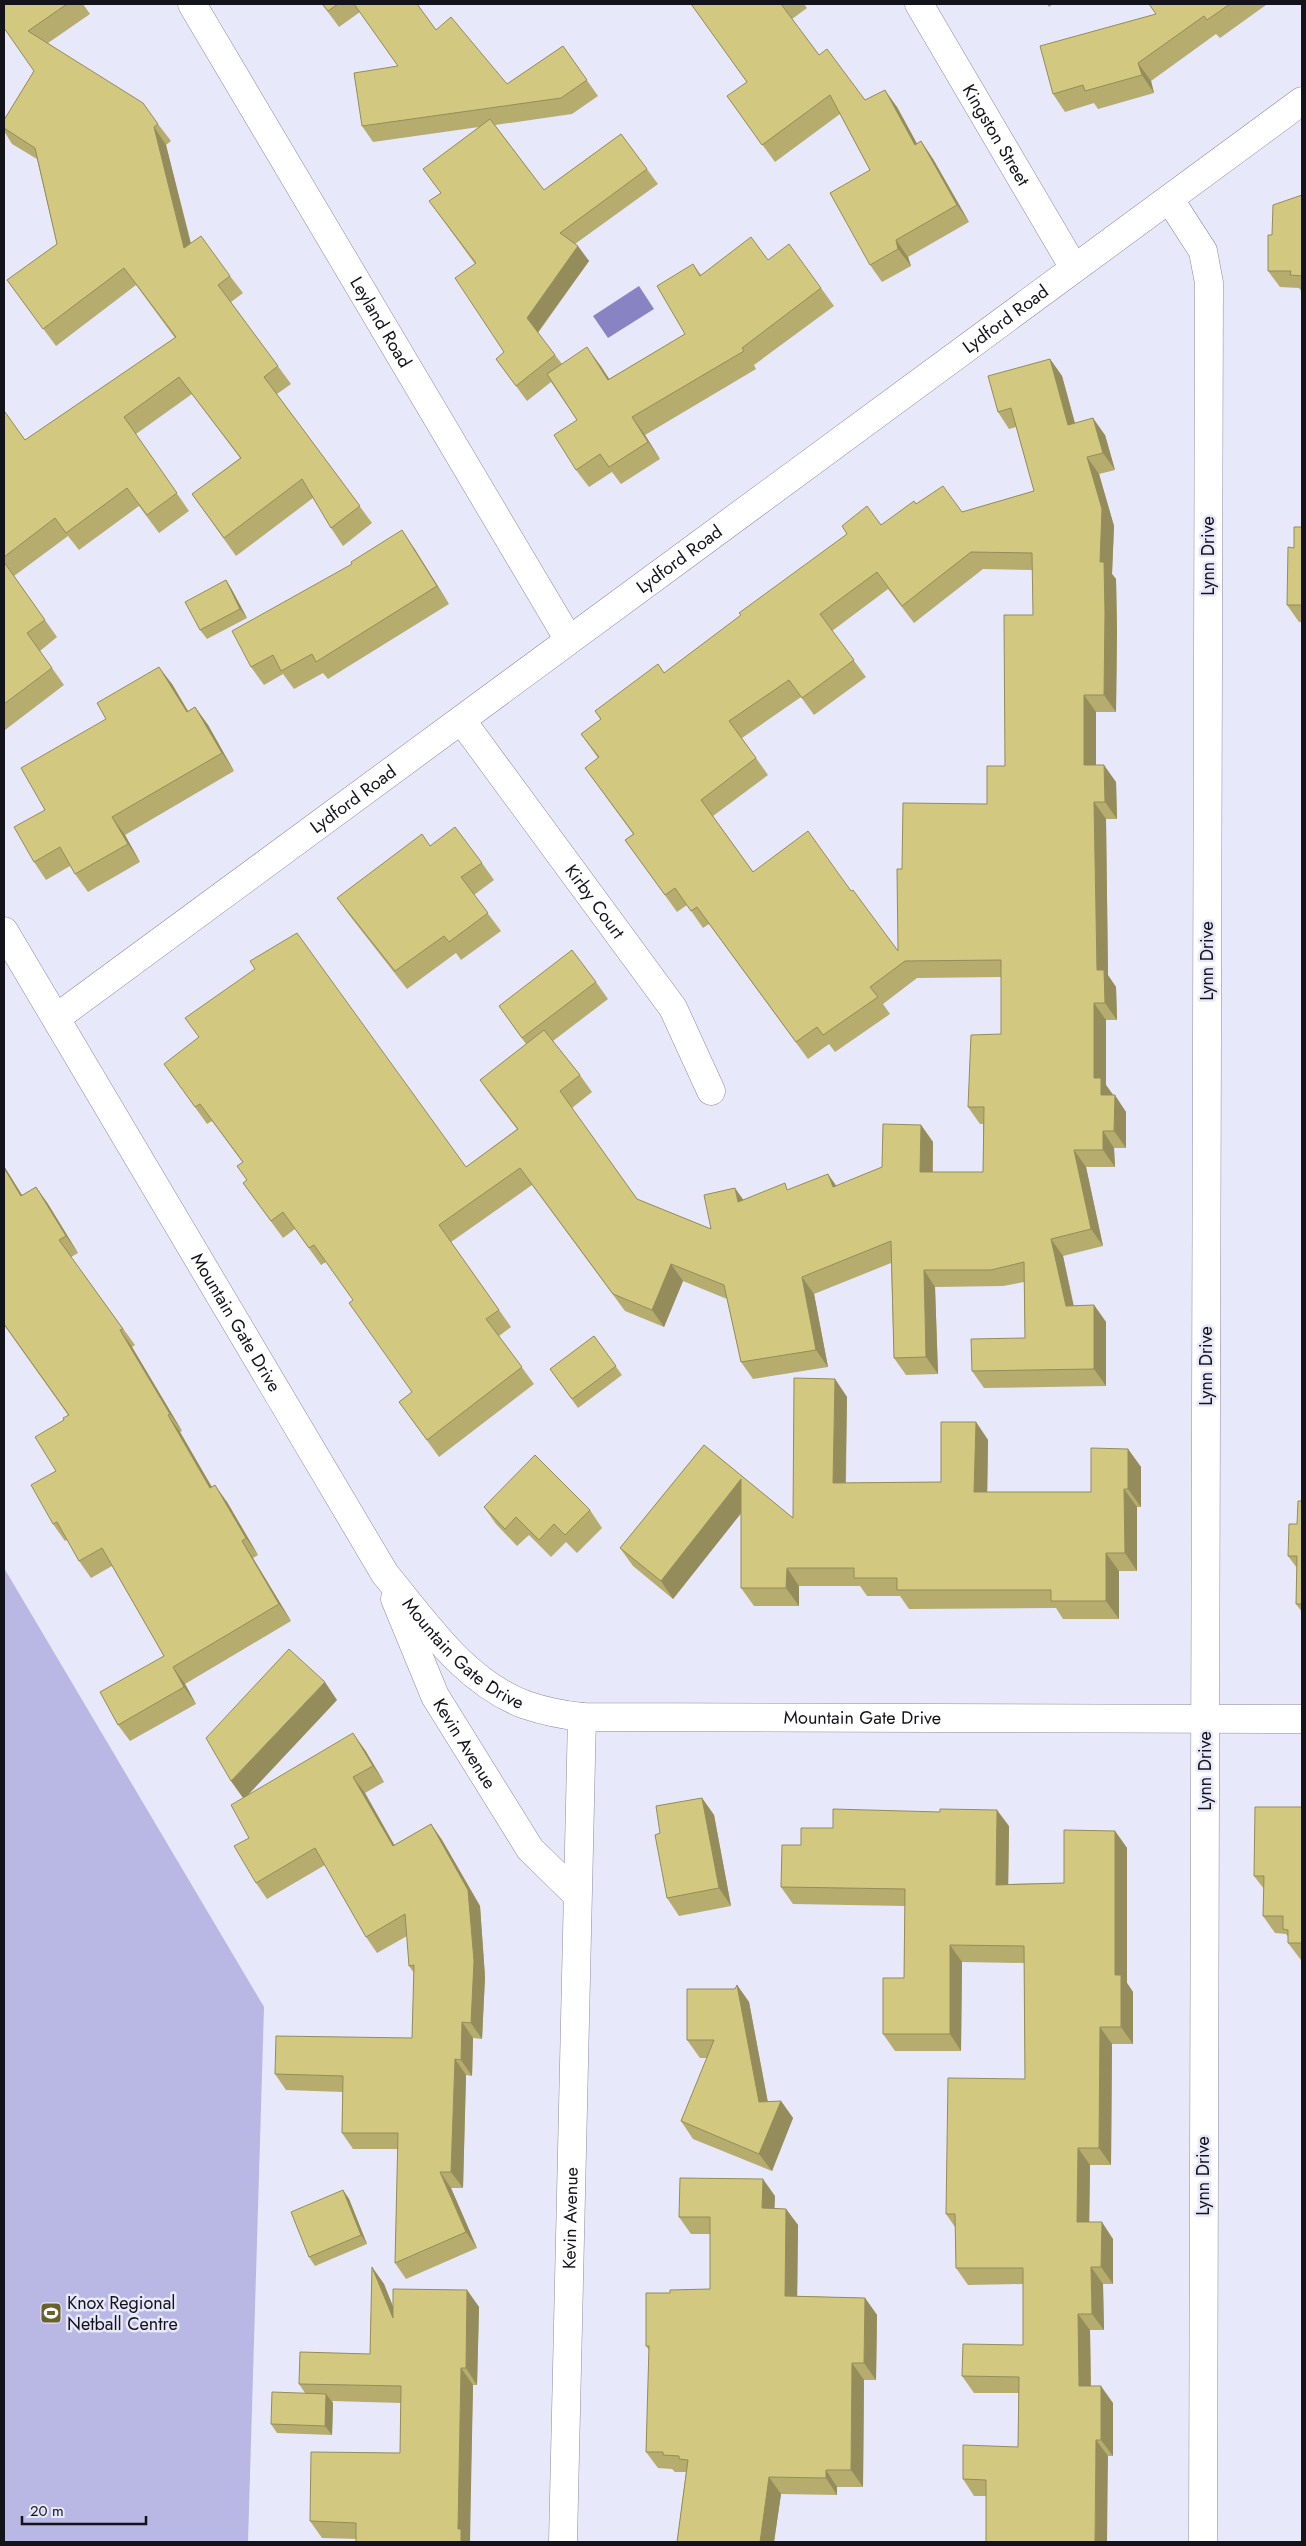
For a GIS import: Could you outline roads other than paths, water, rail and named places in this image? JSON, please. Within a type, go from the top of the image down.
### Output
[{"type":"street","name":"Leyland Road","points":[[192,4],[570,640]]},
{"type":"street","name":"Kingston Street","points":[[918,4],[1074,268]]},
{"type":"street","name":"Lydford Road","points":[[56,1018],[1302,101]]},
{"type":"street","name":"Lynn Drive","points":[[1170,200],[1203,251],[1208,283],[1203,2542]]},
{"type":"street","name":"Kirby Court","points":[[462,721],[672,1008],[711,1091]]},
{"type":"street","name":"Mountain Gate Drive","points":[[4,930],[385,1574],[466,1668],[493,1688],[525,1705],[582,1718],[1302,1719]]},
{"type":"street","name":"Kevin Avenue","points":[[385,1574],[435,1696],[530,1849],[576,1894]]},
{"type":"street","name":"Kevin Avenue","points":[[563,2542],[576,1894],[582,1718]]},
{"type":"place","name":"Knox Regional Netball Centre","points":[[51,2313]]}]
